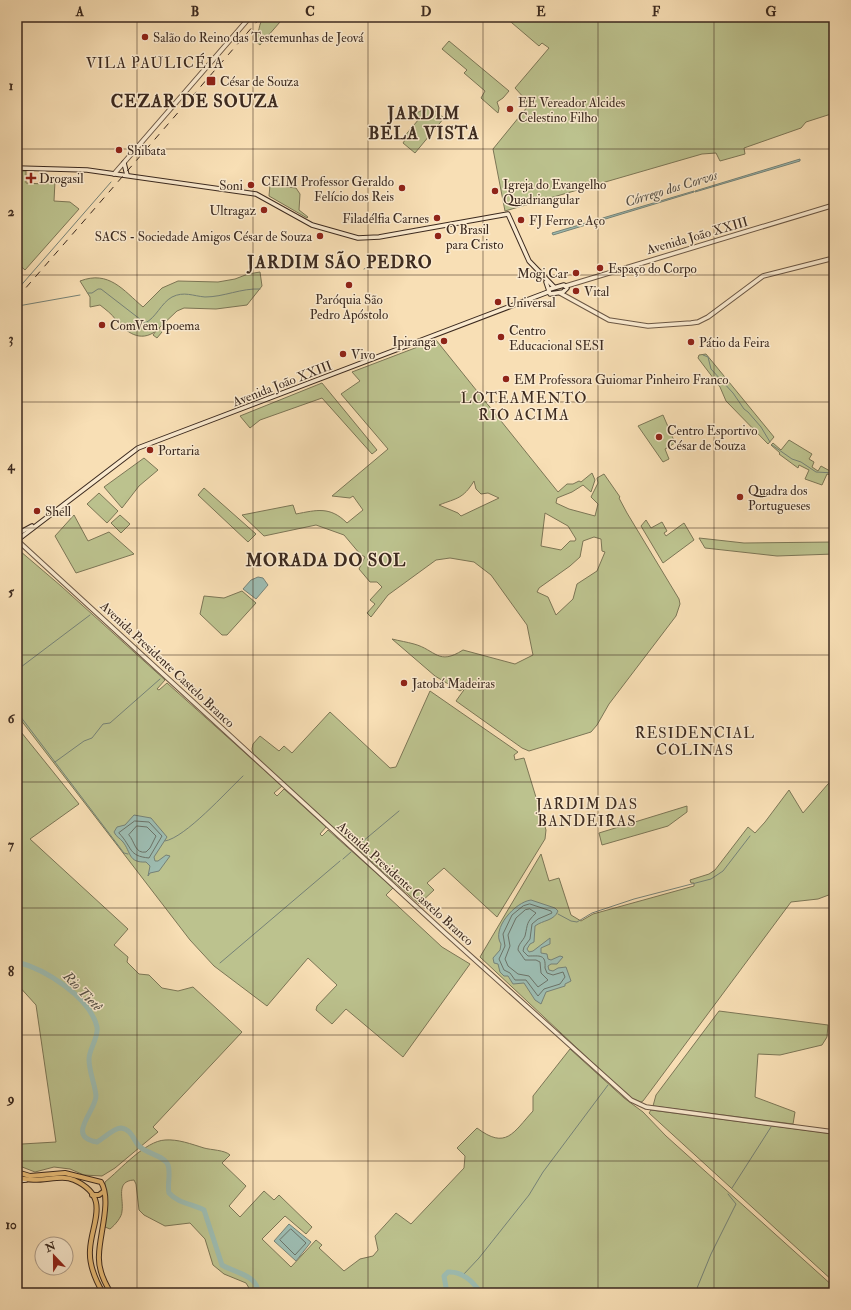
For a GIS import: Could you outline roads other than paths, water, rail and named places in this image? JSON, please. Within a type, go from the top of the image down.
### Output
[{"type":"main road","points":[[17,1172],[30,1176],[65,1173],[101,1182],[105,1216],[98,1257],[105,1282],[111,1293]]},
{"type":"main road","points":[[17,1177],[26,1180],[72,1179],[88,1189],[92,1195],[98,1214],[90,1254],[95,1276],[104,1293]]},
{"type":"main road","points":[[88,1189],[88,1183],[95,1180]]},
{"type":"main road","points":[[92,1195],[99,1195],[103,1192]]},
{"type":"street","points":[[114,174],[250,17]]},
{"type":"street","points":[[124,163],[129,176]]},
{"type":"street","points":[[17,168],[55,168],[114,174],[256,194],[309,223],[361,238],[379,237],[508,214],[529,261],[545,280],[550,290],[548,299]]},
{"type":"street","name":"Avenida João XXIII","points":[[550,290],[560,293],[566,288],[834,205]]},
{"type":"street","points":[[560,293],[604,318],[627,323],[648,326],[698,322],[708,317],[763,276],[834,258]]},
{"type":"street","name":"Avenida João XXIII","points":[[18,539],[138,448],[563,285],[566,288]]},
{"type":"street","points":[[566,288],[571,299]]},
{"type":"street","name":"Avenida João XXIII","points":[[18,532],[38,523]]},
{"type":"street","points":[[18,532],[18,539]]},
{"type":"street","name":"Avenida Presidente Castelo Branco","points":[[18,539],[444,932],[631,1100],[646,1108],[834,1132]]},
{"type":"street","points":[[17,1181],[26,1180]]},
{"type":"water","points":[[800,159],[800,161],[695,192],[695,191]]},
{"type":"water","points":[[694,191],[553,235],[552,233]]},
{"type":"water","points":[[258,577],[263,578],[268,585],[256,599],[243,589],[251,580]]},
{"type":"water","points":[[134,815],[151,818],[167,837],[154,857],[155,861],[158,861],[166,855],[170,856],[159,871],[150,873],[148,876],[150,866],[146,862],[140,862],[133,859],[126,846],[114,832],[117,827],[125,825]]},
{"type":"water","points":[[531,900],[555,908],[558,911],[551,919],[535,926],[534,942],[530,944],[527,949],[529,952],[533,951],[550,938],[550,944],[541,948],[541,953],[547,954],[548,959],[551,960],[560,956],[563,957],[557,964],[551,964],[548,966],[549,970],[553,971],[558,968],[566,967],[571,981],[565,984],[565,986],[546,992],[541,1004],[535,1000],[524,983],[513,984],[508,976],[504,976],[500,972],[498,964],[494,963],[493,958],[500,950],[501,944],[499,931],[506,917],[518,906]]},
{"type":"water","points":[[289,1224],[311,1242],[296,1261],[274,1241]]},
{"type":"waterway","points":[[17,290],[111,182]]},
{"type":"waterway","name":"Córrego dos Corvos","points":[[88,293],[101,289],[145,323],[149,321],[168,300],[176,295],[185,294],[212,297],[246,290],[260,289]]},
{"type":"waterway","name":"Córrego dos Corvos","points":[[18,306],[80,295]]},
{"type":"waterway","points":[[703,355],[708,357],[711,369],[761,427],[770,442]]},
{"type":"waterway","points":[[772,445],[792,459],[801,462],[816,472],[834,473]]},
{"type":"waterway","points":[[17,670],[90,615]]},
{"type":"waterway","points":[[55,762],[84,741],[92,738],[103,724],[110,723],[160,679]]},
{"type":"waterway","points":[[17,712],[124,853],[128,854]]},
{"type":"waterway","points":[[165,841],[183,832],[194,823],[243,776]]},
{"type":"waterway","points":[[356,847],[399,811]]},
{"type":"waterway","points":[[558,914],[571,921],[577,922],[592,913],[634,899],[711,879],[723,871],[750,836]]},
{"type":"waterway","points":[[343,859],[351,852]]},
{"type":"waterway","points":[[220,963],[340,861]]},
{"type":"waterway","name":"Rio Tietê","points":[[17,962],[40,971],[65,986],[76,995],[93,1016],[97,1027],[97,1035],[89,1055],[89,1059],[96,1096],[95,1102],[84,1123],[83,1135],[88,1139],[97,1142],[118,1128],[125,1129],[130,1133],[140,1147],[163,1159],[169,1168],[169,1193],[181,1201],[204,1210],[222,1265],[250,1278],[257,1287],[258,1293]]},
{"type":"waterway","points":[[463,1275],[479,1258],[529,1195],[543,1172],[608,1085]]},
{"type":"waterway","points":[[732,1188],[771,1127]]},
{"type":"waterway","points":[[695,1293],[711,1254],[736,1204],[728,1194]]},
{"type":"waterway","name":"Rio Tietê","points":[[447,1293],[444,1276],[448,1272],[463,1275],[471,1281],[481,1293]]},
{"type":"waterway","name":"Rio Tietê","points":[[383,1293],[391,1290],[403,1293]]},
{"type":"railway","points":[[17,298],[261,17]]},
{"type":"place","name":"Salão do Reino das Testemunhas de Jeová","points":[[145,37]]},
{"type":"place","name":"César de Souza","points":[[211,81]]},
{"type":"place","name":"EE Vereador Alcides Celestino Filho","points":[[510,109]]},
{"type":"place","name":"Shibata","points":[[119,150]]},
{"type":"place","name":"Drogasil","points":[[31,178]]},
{"type":"place","name":"Soni","points":[[251,185]]},
{"type":"place","name":"CEIM Professor Geraldo Felício dos Reis","points":[[402,188]]},
{"type":"place","name":"Igreja do Evangelho Quadriangular","points":[[495,191]]},
{"type":"place","name":"Ultragaz","points":[[264,210]]},
{"type":"place","name":"Filadélfia Carnes","points":[[437,218]]},
{"type":"place","name":"FJ Ferro e Aço","points":[[521,220]]},
{"type":"place","name":"SACS - Sociedade Amigos César de Souza","points":[[320,236]]},
{"type":"place","name":"O Brasil para Cristo","points":[[438,236]]},
{"type":"place","name":"Espaço do Corpo","points":[[600,268]]},
{"type":"place","name":"Mogi Car","points":[[576,273]]},
{"type":"place","name":"Paróquia São Pedro Apóstolo","points":[[349,285]]},
{"type":"place","name":"Vital","points":[[576,291]]},
{"type":"place","name":"Universal","points":[[498,302]]},
{"type":"place","name":"ComVem Ipoema","points":[[102,325]]},
{"type":"place","name":"Centro Educacional SESI","points":[[501,337]]},
{"type":"place","name":"Ipiranga","points":[[444,341]]},
{"type":"place","name":"Pátio da Feira","points":[[691,342]]},
{"type":"place","name":"Vivo","points":[[343,354]]},
{"type":"place","name":"EM Professora Guiomar Pinheiro Franco","points":[[506,379]]},
{"type":"place","name":"Centro Esportivo César de Souza","points":[[659,437]]},
{"type":"place","name":"Portaria","points":[[150,450]]},
{"type":"place","name":"Quadra dos Portugueses","points":[[740,497]]},
{"type":"place","name":"Shell","points":[[37,511]]},
{"type":"place","name":"Jatobá Madeiras","points":[[404,683]]},
{"type":"district","name":"VILA PAULICÉIA","points":[[155,63]]},
{"type":"district","name":"CEZAR DE SOUZA","points":[[195,101]]},
{"type":"district","name":"JARDIM BELA VISTA","points":[[424,123]]},
{"type":"district","name":"JARDIM SÃO PEDRO","points":[[340,262]]},
{"type":"district","name":"LOTEAMENTO RIO ACIMA","points":[[524,406]]},
{"type":"district","name":"MORADA DO SOL","points":[[326,560]]},
{"type":"district","name":"RESIDENCIAL COLINAS","points":[[695,742]]},
{"type":"district","name":"JARDIM DAS BANDEIRAS","points":[[587,812]]}]
